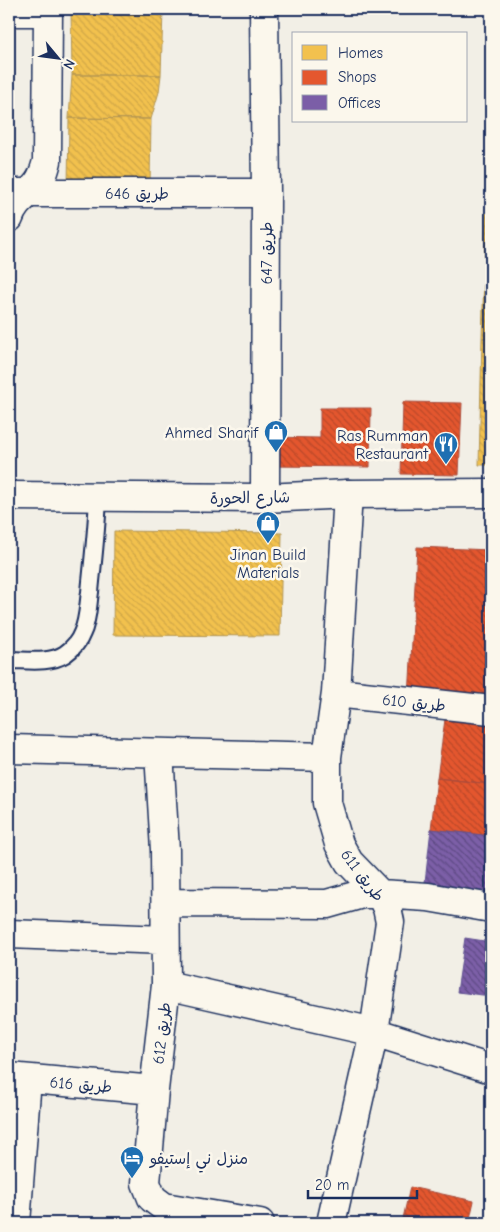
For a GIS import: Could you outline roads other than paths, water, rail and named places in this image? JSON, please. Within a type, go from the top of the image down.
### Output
[{"type":"street","name":"طريق 647","points":[[264,9],[266,193],[265,498]]},
{"type":"street","points":[[9,12],[48,10],[47,161],[44,173],[37,185],[18,194],[9,218]]},
{"type":"street","name":"طريق 646","points":[[18,194],[266,193]]},
{"type":"street","name":"شارع الحورة","points":[[9,496],[265,498],[348,494],[491,493]]},
{"type":"street","name":"طريق 611","points":[[331,1223],[374,1032],[390,922],[387,908],[380,894],[349,862],[340,844],[327,803],[327,756],[336,693],[348,494]]},
{"type":"street","name":"طريق 610","points":[[336,693],[491,710]]},
{"type":"street","points":[[9,749],[327,756]]},
{"type":"street","name":"طريق 612","points":[[159,753],[165,850],[166,985],[146,1183],[152,1198],[164,1207],[260,1223]]},
{"type":"street","points":[[166,903],[327,904],[362,894],[380,894],[428,897],[491,908]]},
{"type":"street","points":[[9,934],[165,940]]},
{"type":"street","points":[[166,985],[374,1032],[491,1069]]},
{"type":"street","points":[[16,1223],[18,1078]]},
{"type":"street","name":"طريق 616","points":[[18,1078],[154,1090]]},
{"type":"lane","points":[[9,660],[53,659],[65,654],[75,645],[82,633],[86,620],[95,547],[98,496]]},
{"type":"place","name":"Ahmed Sharif","points":[[276,453]]},
{"type":"place","name":"Ras Rumman Restaurant","points":[[446,465]]},
{"type":"place","name":"Jinan Build Materials","points":[[268,544]]},
{"type":"place","name":"منزل ني إستيفو","points":[[132,1179]]}]
